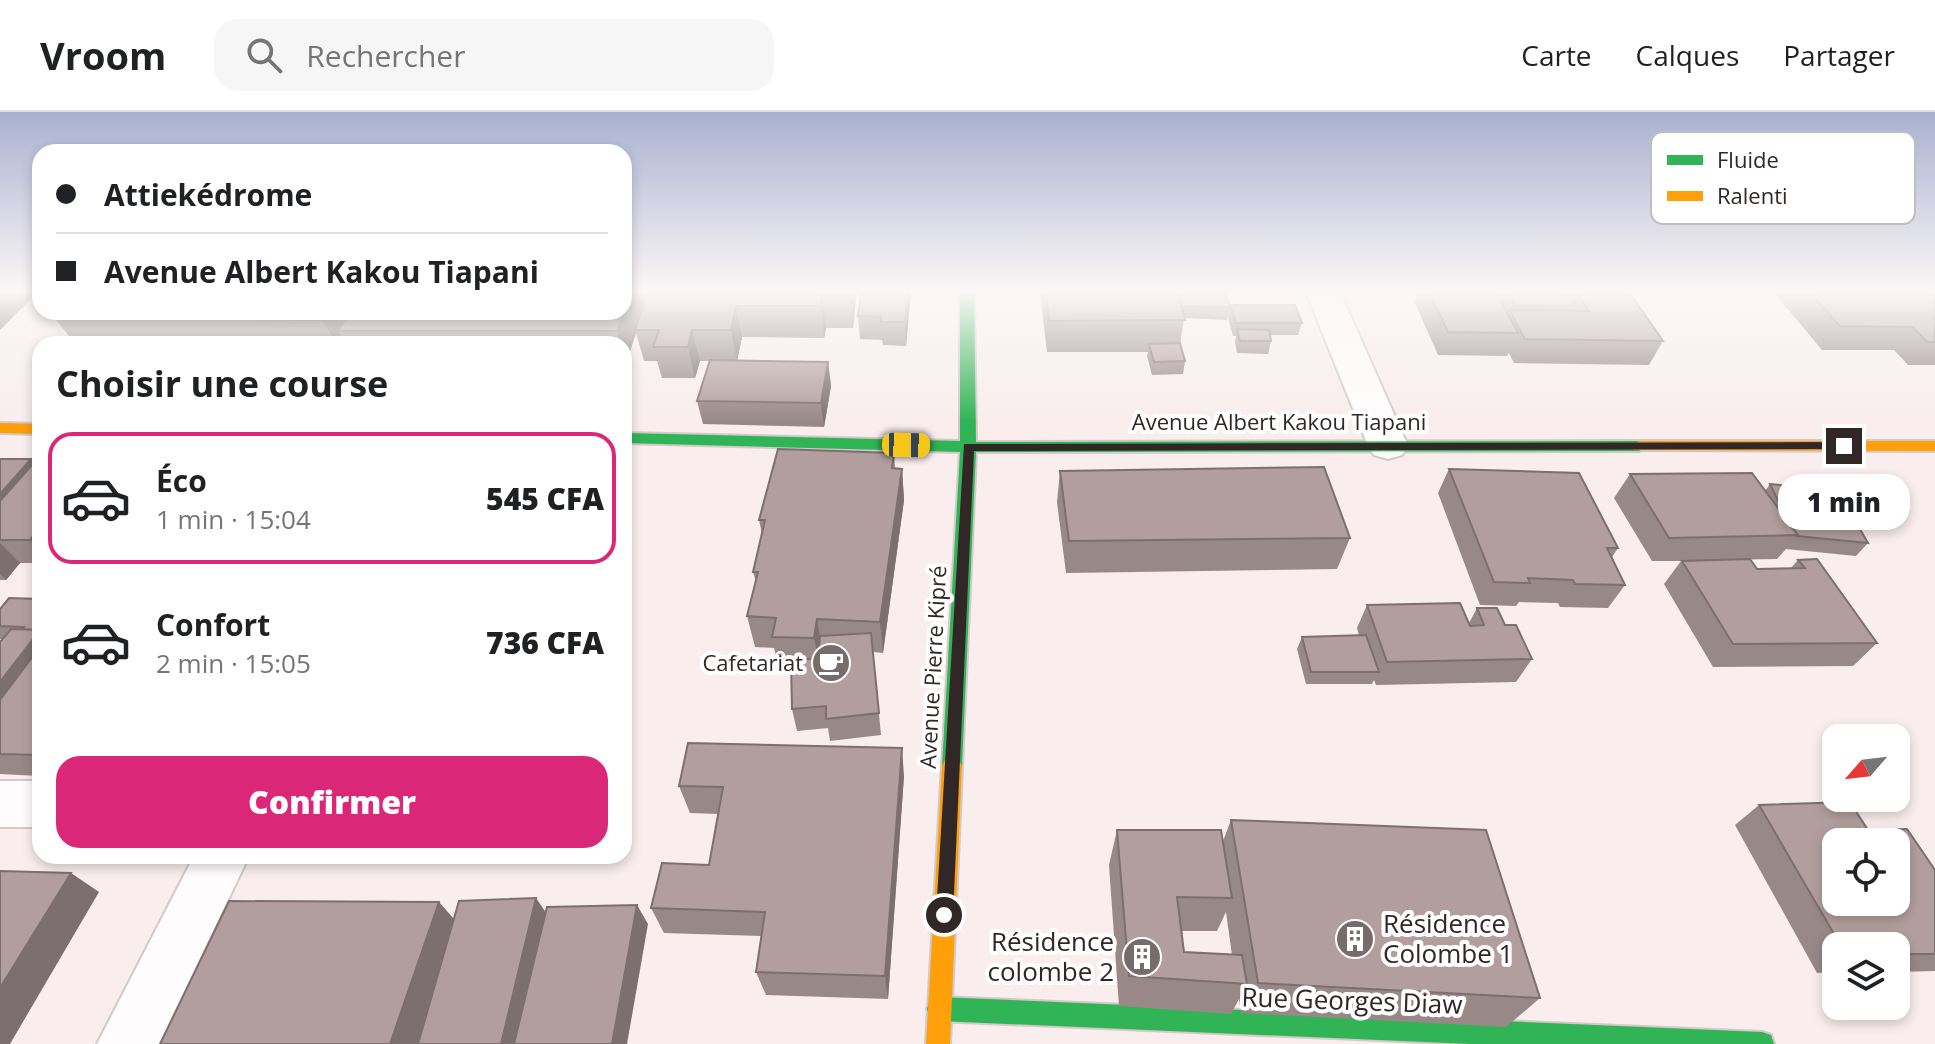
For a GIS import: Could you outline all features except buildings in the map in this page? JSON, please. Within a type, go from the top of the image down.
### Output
[{"type":"street","name":"Avenue Pierre Kipré","points":[[938,1044],[968,447],[967,335]]},
{"type":"street","points":[[1341,335],[1388,446]]},
{"type":"street","points":[[0,428],[32,429]]},
{"type":"street","name":"Avenue Albert Kakou Tiapani","points":[[632,438],[968,447],[1935,446]]},
{"type":"street","points":[[0,804],[32,804]]},
{"type":"street","points":[[127,1044],[218,864]]},
{"type":"street","name":"Rue Georges Diaw","points":[[939,1009],[1762,1044]]},
{"type":"traffic: fast","points":[[952,766],[968,447],[967,335]]},
{"type":"traffic: fast","points":[[632,438],[968,447],[1639,446]]},
{"type":"traffic: fast","points":[[939,1009],[1762,1044]]},
{"type":"traffic: slow","points":[[0,428],[32,429]]},
{"type":"traffic: slow","points":[[1639,446],[1935,446]]},
{"type":"traffic: slow","points":[[938,1044],[952,766]]},
{"type":"place","name":"Cafetariat","points":[[831,663]]},
{"type":"place","name":"Résidence Colombe 1","points":[[1355,939]]},
{"type":"place","name":"Résidence colombe 2","points":[[1142,957]]},
{"type":"route","points":[[944,915],[968,447],[1844,446]]}]
